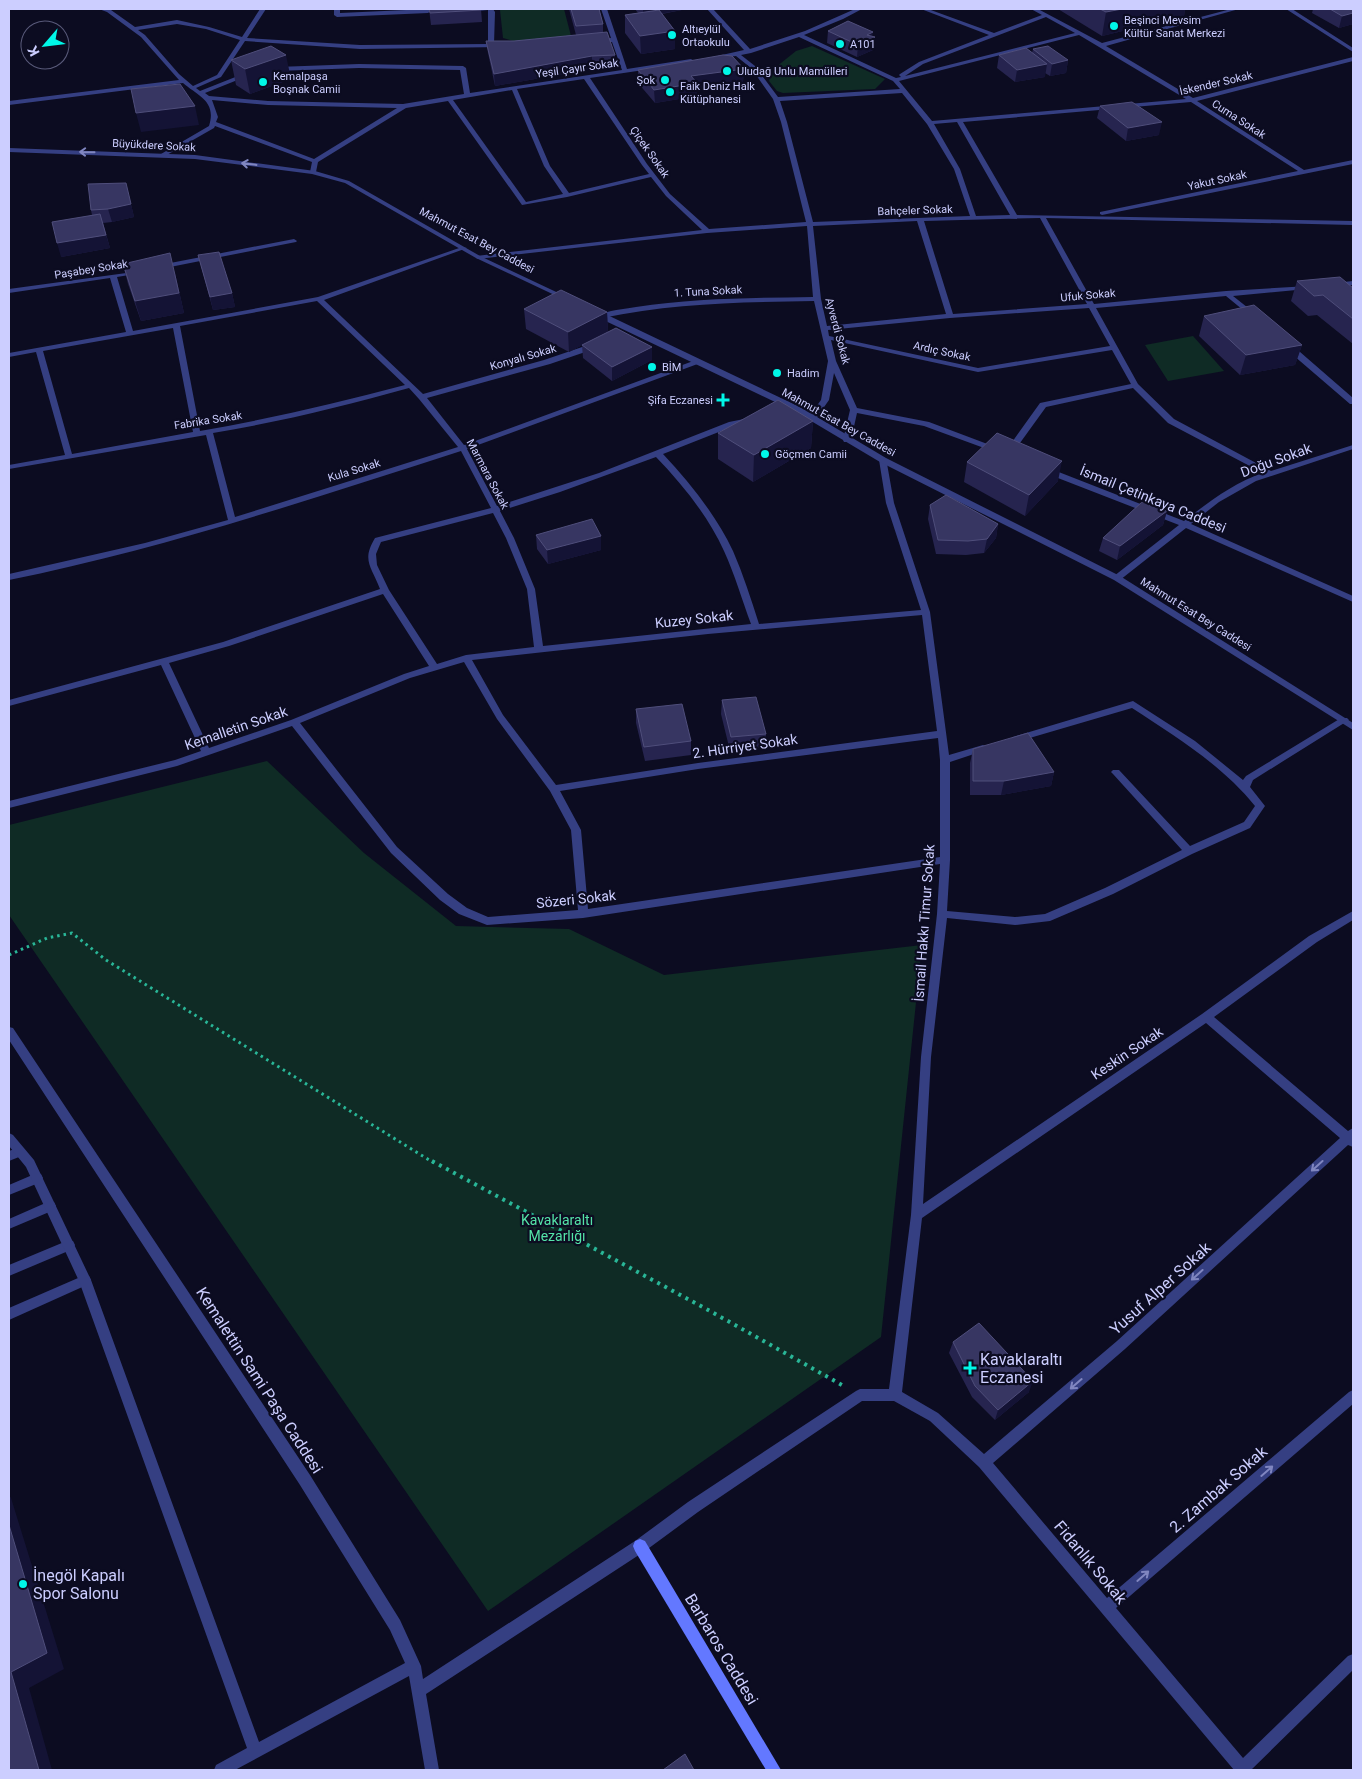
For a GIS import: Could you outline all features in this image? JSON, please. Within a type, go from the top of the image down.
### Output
[{"type":"main road","name":"Barbaros Caddesi","points":[[640,1546],[774,1770]]},
{"type":"street","points":[[102,9],[109,11],[143,36],[184,81],[208,98],[268,103],[404,106]]},
{"type":"street","points":[[192,88],[218,76],[241,39],[263,9]]},
{"type":"street","points":[[337,9],[337,15],[437,11]]},
{"type":"street","points":[[463,10],[488,9],[492,46]]},
{"type":"street","points":[[604,9],[625,71]]},
{"type":"street","points":[[710,9],[749,52]]},
{"type":"street","points":[[709,58],[749,52],[801,36],[859,9]]},
{"type":"street","points":[[924,9],[993,35]]},
{"type":"street","name":"Cuma Sokak","points":[[1034,9],[1102,45],[1194,100],[1303,172]]},
{"type":"street","points":[[1102,45],[1236,9]]},
{"type":"street","points":[[1289,9],[1353,50]]},
{"type":"street","points":[[895,80],[921,63],[1047,15]]},
{"type":"street","points":[[134,29],[177,22],[207,28],[241,39],[360,47],[506,46]]},
{"type":"street","points":[[895,80],[1080,33]]},
{"type":"street","points":[[801,36],[895,80],[930,123],[957,169],[974,218]]},
{"type":"street","points":[[586,42],[614,40]]},
{"type":"street","name":"Ayverdi Sokak","points":[[738,54],[753,67],[776,99],[784,122],[810,224],[817,299],[832,362],[854,410]]},
{"type":"street","name":"İskender Sokak","points":[[930,123],[1194,100],[1353,59]]},
{"type":"street","name":"Yeşil Çayır Sokak","points":[[315,161],[404,106],[700,60]]},
{"type":"street","points":[[267,70],[359,66],[463,68],[467,95]]},
{"type":"street","points":[[200,92],[252,72]]},
{"type":"street","name":"Çiçek Sokak","points":[[586,77],[652,175],[668,195],[707,231]]},
{"type":"street","points":[[9,103],[184,81]]},
{"type":"street","points":[[514,88],[547,166],[566,195]]},
{"type":"street","points":[[776,99],[904,91]]},
{"type":"street","points":[[163,155],[212,127],[215,117],[208,98]]},
{"type":"street","points":[[449,98],[524,204],[652,175]]},
{"type":"street","points":[[959,120],[1014,216]]},
{"type":"street","points":[[213,123],[315,161],[313,172]]},
{"type":"street","name":"Büyükdere Sokak","points":[[9,150],[163,155],[298,170]]},
{"type":"street","name":"Yakut Sokak","points":[[1086,217],[1353,162]]},
{"type":"street","name":"Mahmut Esat Bey Caddesi","points":[[298,170],[313,172],[347,182],[478,257],[575,304]]},
{"type":"street","points":[[1042,216],[1135,385],[1171,421],[1271,474]]},
{"type":"street","name":"Bahçeler Sokak","points":[[478,257],[707,231],[920,219],[1042,216],[1353,223]]},
{"type":"street","points":[[920,219],[950,316]]},
{"type":"street","name":"Paşabey Sokak","points":[[9,291],[113,277],[294,241]]},
{"type":"street","points":[[9,355],[319,299],[464,248]]},
{"type":"street","points":[[113,277],[130,334]]},
{"type":"street","points":[[1329,285],[1353,283]]},
{"type":"street","points":[[1339,284],[1346,290]]},
{"type":"street","name":"Ufuk Sokak","points":[[824,328],[1320,286]]},
{"type":"street","points":[[1226,293],[1264,325]]},
{"type":"street","name":"Marmara Sokak","points":[[319,299],[422,397],[463,448],[510,538],[531,590],[539,650]]},
{"type":"street","name":"1. Tuna Sokak","points":[[602,316],[637,308],[712,300],[817,299]]},
{"type":"street","name":"Mahmut Esat Bey Caddesi","points":[[584,308],[799,410],[883,460],[1117,578],[1353,727]]},
{"type":"street","points":[[176,325],[197,433]]},
{"type":"street","points":[[618,334],[627,330]]},
{"type":"street","name":"Ardıç Sokak","points":[[826,337],[978,370],[1114,347]]},
{"type":"street","name":"Konyalı Sokak","points":[[422,397],[583,351],[600,342]]},
{"type":"street","points":[[1286,344],[1353,402]]},
{"type":"street","points":[[39,350],[69,456]]},
{"type":"street","name":"Kula Sokak","points":[[9,577],[232,521],[463,448],[699,362]]},
{"type":"street","points":[[812,418],[825,400],[832,362]]},
{"type":"street","points":[[1007,455],[1043,405],[1135,385]]},
{"type":"street","name":"Fabrika Sokak","points":[[9,467],[328,408],[409,386]]},
{"type":"street","points":[[780,414],[799,410]]},
{"type":"street","points":[[847,440],[854,410],[926,424],[1016,458]]},
{"type":"street","points":[[434,668],[385,590],[382,579],[370,559],[371,550],[378,540],[495,511],[658,453],[732,424],[761,418]]},
{"type":"street","points":[[209,431],[232,521]]},
{"type":"street","name":"Doğu Sokak","points":[[1117,578],[1216,500],[1254,479],[1353,447]]},
{"type":"street","points":[[658,453],[683,479],[708,515],[728,551],[756,627]]},
{"type":"street","name":"İsmail Hakkı Timur Sokak","points":[[883,460],[890,503],[926,612],[945,760],[945,860],[942,914],[926,1057],[917,1215],[895,1394]]},
{"type":"street","name":"İsmail Çetinkaya Caddesi","points":[[1043,469],[1187,524],[1353,599]]},
{"type":"street","points":[[9,703],[226,644],[385,590]]},
{"type":"street","name":"Kuzey Sokak","points":[[466,658],[756,627],[926,612]]},
{"type":"street","points":[[466,658],[500,718],[554,788],[576,830],[583,914]]},
{"type":"street","name":"Kemalletin Sokak","points":[[9,805],[177,763],[294,722],[407,676],[466,658]]},
{"type":"street","points":[[163,660],[206,753]]},
{"type":"street","points":[[942,914],[1015,921],[1046,918],[1109,891],[1189,851],[1247,825],[1260,806],[1245,787],[1192,742],[1133,704],[1011,740]]},
{"type":"street","points":[[1245,787],[1249,778],[1344,720]]},
{"type":"street","name":"Sözeri Sokak","points":[[294,722],[394,850],[420,876],[463,911],[487,921],[583,914],[945,860]]},
{"type":"street","name":"2. Hürriyet Sokak","points":[[554,788],[941,734]]},
{"type":"street","points":[[945,760],[992,746]]},
{"type":"street","points":[[1116,772],[1189,851]]},
{"type":"street","name":"Keskin Sokak","points":[[917,1215],[1206,1017],[1313,939],[1353,915]]},
{"type":"street","points":[[1206,1017],[1351,1138]]},
{"type":"street","name":"Kemalettin Sami Paşa Caddesi","points":[[9,1030],[365,1574],[396,1625],[414,1666],[432,1770]]},
{"type":"street","points":[[9,1138],[14,1154],[30,1164],[85,1280],[256,1752]]},
{"type":"street","name":"Yusuf Alper Sokak","points":[[984,1462],[1121,1345],[1351,1138]]},
{"type":"street","points":[[9,1190],[37,1178]]},
{"type":"street","points":[[9,1224],[50,1206]]},
{"type":"street","points":[[9,1271],[69,1245]]},
{"type":"street","points":[[9,1314],[85,1280]]},
{"type":"street","points":[[418,1691],[640,1546],[693,1507],[860,1395],[895,1394]]},
{"type":"street","name":"Fidanlık Sokak","points":[[895,1394],[934,1417],[984,1462],[1243,1769]]},
{"type":"street","name":"2. Zambak Sokak","points":[[1106,1608],[1353,1396]]},
{"type":"street","points":[[1243,1769],[1353,1661]]},
{"type":"street","points":[[221,1770],[414,1666]]},
{"type":"path","points":[[9,955],[38,941],[60,934],[72,933],[106,960],[418,1154],[710,1311],[860,1395]]},
{"type":"green space","points":[[564,9],[571,36],[517,42],[503,38],[500,10]]},
{"type":"green space","points":[[812,46],[885,79],[875,89],[783,93],[777,91],[769,81],[771,71],[796,51]]},
{"type":"green space","points":[[1193,336],[1224,371],[1168,381],[1145,345]]},
{"type":"green space","name":"Kavaklaraltı Mezarlığı","points":[[267,761],[364,853],[456,926],[569,929],[664,975],[922,945],[881,1337],[488,1611],[9,915],[9,825]]},
{"type":"building","points":[[429,9],[481,9],[481,10],[430,13]]},
{"type":"building","points":[[571,9],[599,9],[603,24],[576,26]]},
{"type":"building","points":[[1100,9],[1122,9],[1106,12]]},
{"type":"building","points":[[1330,9],[1353,9],[1353,13],[1342,16]]},
{"type":"building","points":[[659,10],[675,31],[640,36],[625,15]]},
{"type":"building","points":[[848,21],[873,32],[867,35],[875,37],[858,45],[828,31]]},
{"type":"building","points":[[607,32],[615,55],[592,56],[494,74],[486,41],[514,41]]},
{"type":"building","points":[[271,46],[286,55],[245,69],[231,60]]},
{"type":"building","points":[[1048,46],[1068,60],[1052,64],[1033,49]]},
{"type":"building","points":[[1026,48],[1047,64],[1017,70],[999,55]]},
{"type":"building","points":[[723,55],[732,56],[744,69],[691,76],[697,83],[654,90],[638,70]]},
{"type":"building","points":[[180,84],[195,106],[136,113],[131,89]]},
{"type":"building","points":[[1132,102],[1162,122],[1128,128],[1100,106]]},
{"type":"building","points":[[126,183],[131,204],[108,209],[91,210],[88,184]]},
{"type":"building","points":[[100,214],[106,235],[57,243],[52,222]]},
{"type":"building","points":[[219,252],[232,293],[210,297],[198,255]]},
{"type":"building","points":[[170,253],[179,293],[135,301],[123,264]]},
{"type":"building","points":[[1340,277],[1353,288],[1353,319],[1323,295],[1314,296],[1297,281]]},
{"type":"building","points":[[561,290],[607,312],[568,332],[524,309]]},
{"type":"building","points":[[1254,305],[1302,345],[1246,355],[1204,316]]},
{"type":"building","points":[[616,328],[652,347],[612,367],[582,345]]},
{"type":"building","points":[[778,400],[813,421],[754,455],[718,433]]},
{"type":"building","points":[[997,433],[1062,461],[1029,495],[967,462]]},
{"type":"building","points":[[946,495],[998,524],[987,539],[968,541],[938,540],[930,505]]},
{"type":"building","points":[[1142,502],[1167,511],[1120,546],[1103,538]]},
{"type":"building","points":[[592,519],[601,536],[547,550],[536,535]]},
{"type":"building","points":[[756,697],[766,734],[731,737],[722,700]]},
{"type":"building","points":[[682,704],[691,741],[644,747],[636,709]]},
{"type":"building","points":[[1028,733],[1054,772],[1004,781],[973,781],[973,749]]},
{"type":"building","points":[[979,1323],[1033,1381],[998,1410],[975,1386],[953,1342]]},
{"type":"building","points":[[9,1525],[47,1653],[11,1672],[39,1770],[9,1770]]},
{"type":"building","points":[[685,1754],[694,1770],[663,1770]]},
{"type":"place","name":"Beşinci Mevsim Kültür Sanat Merkezi","points":[[1114,26]]},
{"type":"place","name":"Altıeylül Ortaokulu","points":[[672,35]]},
{"type":"place","name":"A101","points":[[840,44]]},
{"type":"place","name":"Uludağ Unlu Mamülleri","points":[[727,71]]},
{"type":"place","name":"Şok","points":[[665,80]]},
{"type":"place","name":"Kemalpaşa Boşnak Camii","points":[[263,82]]},
{"type":"place","name":"Faik Deniz Halk Kütüphanesi","points":[[670,92]]},
{"type":"place","name":"BİM","points":[[652,367]]},
{"type":"place","name":"Hadim","points":[[777,373]]},
{"type":"place","name":"Şifa Eczanesi","points":[[723,400]]},
{"type":"place","name":"Göçmen Camii","points":[[765,454]]},
{"type":"place","name":"Kavaklaraltı Eczanesi","points":[[970,1368]]},
{"type":"place","name":"İnegöl Kapalı Spor Salonu","points":[[23,1584]]}]
